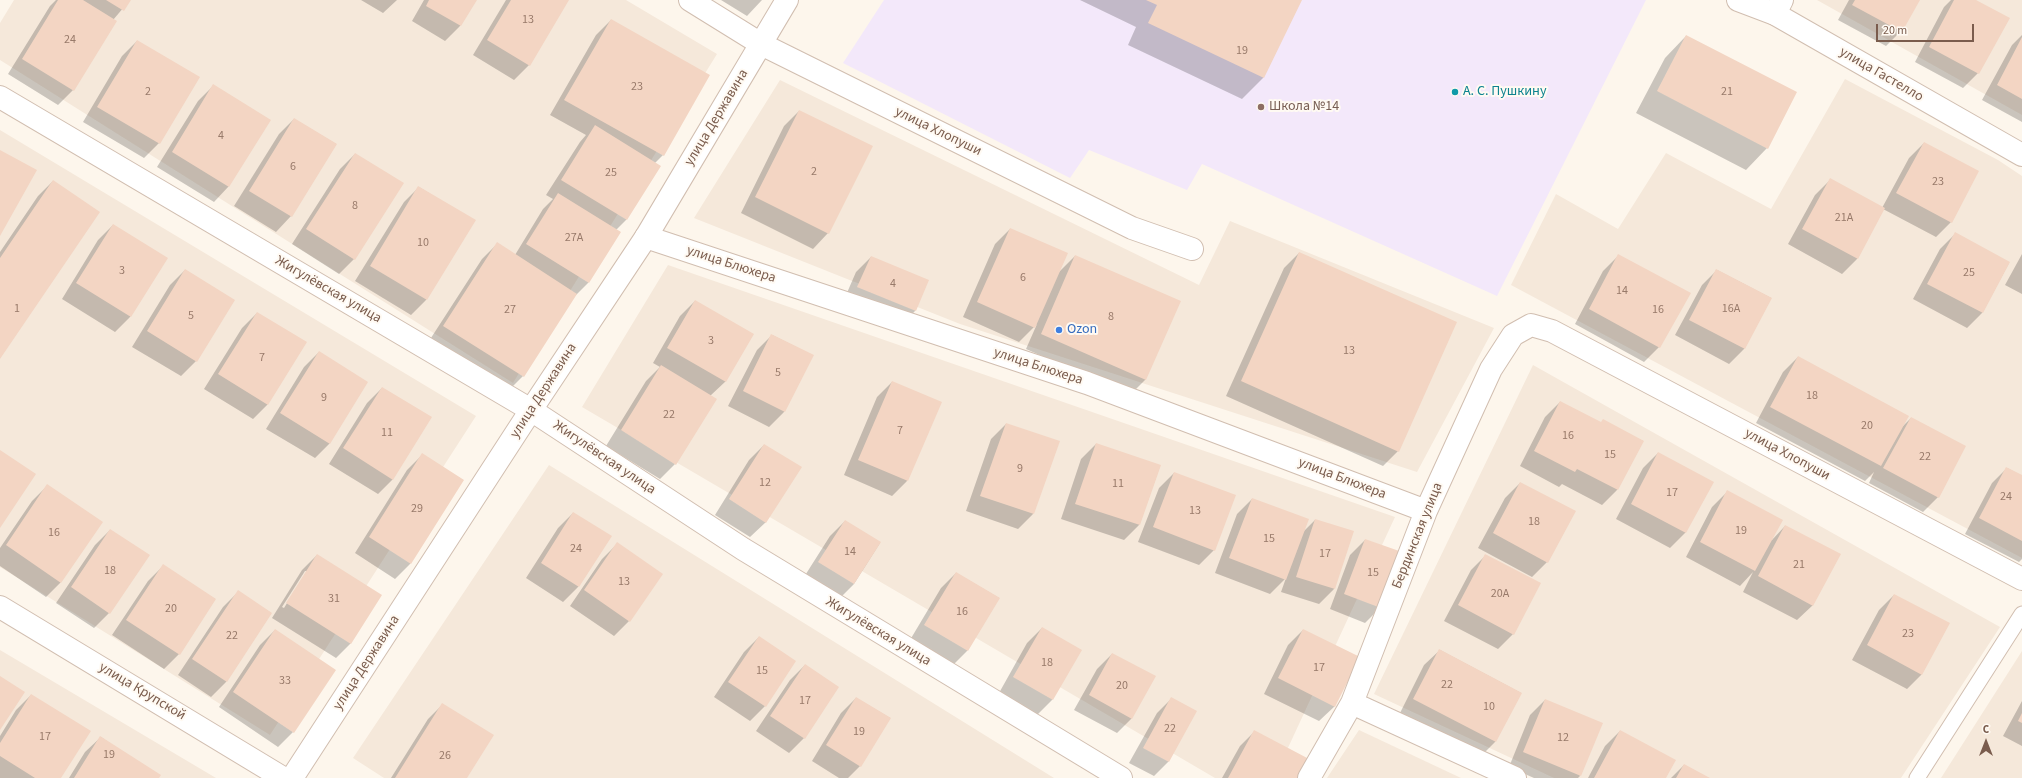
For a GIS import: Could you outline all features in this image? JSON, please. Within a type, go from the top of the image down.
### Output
[{"type":"street","name":"улица Хлопуши","points":[[690,0],[761,44],[1132,228],[1192,249]]},
{"type":"street","name":"улица Державина","points":[[292,778],[531,410],[646,237],[787,0]]},
{"type":"street","name":"улица Гастелло","points":[[1738,0],[1778,7],[2022,155]]},
{"type":"street","name":"Жигулёвская улица","points":[[0,97],[531,410],[743,550],[1121,778]]},
{"type":"street","name":"улица Блюхера","points":[[646,237],[1087,383],[1426,511]]},
{"type":"street","name":"Бердинская улица","points":[[1309,778],[1352,703],[1426,511],[1491,368],[1513,335],[1531,325],[1552,331]]},
{"type":"street","name":"улица Хлопуши","points":[[1552,331],[2022,579]]},
{"type":"street","name":"улица Крупской","points":[[0,607],[283,778]]},
{"type":"street","points":[[1352,703],[1515,778]]},
{"type":"lane","points":[[1916,778],[2022,614]]},
{"type":"shaded area","points":[[14,0],[626,0],[717,54],[513,383],[0,60],[0,23]]},
{"type":"shaded area","name":"Школа №14","points":[[884,0],[1646,0],[1497,296],[1202,164],[1187,190],[1089,150],[1070,178],[843,63]]},
{"type":"shaded area","points":[[1817,0],[2022,0],[2022,115]]},
{"type":"shaded area","points":[[1845,79],[1998,160],[2022,176],[2022,558],[1511,285],[1556,194],[1618,229],[1666,153],[1771,209]]},
{"type":"shaded area","points":[[780,80],[1199,285],[1230,221],[1494,328],[1417,472],[960,324],[694,218]]},
{"type":"shaded area","points":[[0,130],[476,416],[270,735],[0,567]]},
{"type":"shaded area","points":[[668,265],[1395,517],[1274,778],[1215,778],[582,407]]},
{"type":"shaded area","points":[[1533,365],[2000,627],[1901,778],[1554,778],[1374,694]]},
{"type":"shaded area","points":[[549,465],[1054,778],[384,778],[353,758]]},
{"type":"shaded area","points":[[0,650],[216,778],[0,778]]},
{"type":"shaded area","points":[[2022,651],[2022,778],[1941,778]]},
{"type":"shaded area","points":[[1359,730],[1461,778],[1327,778]]},
{"type":"building","points":[[58,0],[83,0],[117,21],[74,91],[22,59]]},
{"type":"building","points":[[106,0],[131,0],[124,11]]},
{"type":"building","points":[[429,0],[477,0],[461,26],[426,6]]},
{"type":"building","points":[[511,0],[569,0],[530,66],[487,40]]},
{"type":"building","points":[[1146,0],[1302,0],[1264,78],[1148,23],[1157,5]]},
{"type":"building","points":[[1855,0],[1920,0],[1902,32],[1852,5]]},
{"type":"building","points":[[1954,0],[1976,0],[2010,18],[1979,74],[1929,47]]},
{"type":"building","points":[[611,19],[710,75],[664,156],[564,100]]},
{"type":"building","points":[[1686,35],[1797,92],[1768,149],[1657,91]]},
{"type":"building","points":[[2022,37],[2022,99],[1997,85]]},
{"type":"building","points":[[137,40],[200,77],[160,144],[97,107]]},
{"type":"building","points":[[213,84],[271,120],[229,187],[172,152]]},
{"type":"building","points":[[799,110],[873,146],[829,234],[755,197]]},
{"type":"building","points":[[294,118],[337,144],[292,217],[249,191]]},
{"type":"building","points":[[595,125],[661,166],[627,220],[561,180]]},
{"type":"building","points":[[1924,142],[1979,171],[1952,223],[1896,193]]},
{"type":"building","points":[[0,150],[37,170],[0,236]]},
{"type":"building","points":[[355,153],[404,183],[355,260],[306,229]]},
{"type":"building","points":[[1830,178],[1885,208],[1858,259],[1802,229]]},
{"type":"building","points":[[53,180],[100,212],[0,359],[0,258]]},
{"type":"building","points":[[418,186],[476,220],[427,300],[370,266]]},
{"type":"building","points":[[558,193],[621,232],[589,283],[526,244]]},
{"type":"building","points":[[113,224],[168,258],[131,317],[76,283]]},
{"type":"building","points":[[1010,228],[1068,253],[1035,328],[977,302]]},
{"type":"building","points":[[1955,232],[2010,262],[1983,313],[1927,284]]},
{"type":"building","points":[[497,242],[577,294],[524,377],[443,326]]},
{"type":"building","points":[[1299,252],[1457,322],[1399,452],[1241,381]]},
{"type":"building","points":[[1618,254],[1691,293],[1660,348],[1589,309]]},
{"type":"building","points":[[1075,255],[1181,301],[1146,380],[1041,334]]},
{"type":"building","points":[[871,256],[929,280],[916,311],[857,287]]},
{"type":"building","points":[[185,269],[235,300],[197,362],[147,331]]},
{"type":"building","points":[[1716,269],[1772,298],[1745,349],[1689,320]]},
{"type":"building","points":[[695,300],[754,334],[726,382],[667,348]]},
{"type":"building","points":[[257,312],[307,342],[268,405],[218,374]]},
{"type":"building","points":[[771,334],[814,355],[785,412],[743,391]]},
{"type":"building","points":[[319,351],[368,382],[330,444],[280,413]]},
{"type":"building","points":[[1798,356],[1909,416],[1881,466],[1770,407]]},
{"type":"building","points":[[661,365],[717,399],[676,465],[621,430]]},
{"type":"building","points":[[892,381],[942,402],[908,481],[858,460]]},
{"type":"building","points":[[382,387],[432,417],[393,480],[343,448]]},
{"type":"building","points":[[1560,401],[1601,422],[1603,419],[1644,441],[1618,490],[1577,469],[1575,472],[1534,451]]},
{"type":"building","points":[[1911,417],[1966,446],[1939,498],[1883,468]]},
{"type":"building","points":[[1006,423],[1060,441],[1034,514],[980,496]]},
{"type":"building","points":[[1096,443],[1161,465],[1140,525],[1075,504]]},
{"type":"building","points":[[764,444],[802,467],[766,523],[729,499]]},
{"type":"building","points":[[0,450],[36,474],[0,528]]},
{"type":"building","points":[[1658,452],[1714,482],[1686,533],[1631,504]]},
{"type":"building","points":[[422,453],[464,480],[411,564],[369,537]]},
{"type":"building","points":[[2006,467],[2022,475],[2022,541],[1979,518]]},
{"type":"building","points":[[1174,472],[1236,495],[1215,551],[1153,527]]},
{"type":"building","points":[[1520,482],[1576,511],[1548,563],[1493,533]]},
{"type":"building","points":[[47,484],[103,522],[61,583],[6,545]]},
{"type":"building","points":[[1727,490],[1783,520],[1755,571],[1700,542]]},
{"type":"building","points":[[1252,498],[1309,519],[1286,580],[1229,558]]},
{"type":"building","points":[[573,512],[612,536],[579,587],[541,563]]},
{"type":"building","points":[[1315,519],[1354,531],[1335,589],[1296,577]]},
{"type":"building","points":[[845,520],[881,542],[854,584],[818,562]]},
{"type":"building","points":[[1785,525],[1841,554],[1813,606],[1758,576]]},
{"type":"building","points":[[110,529],[150,555],[110,614],[71,587]]},
{"type":"building","points":[[1365,539],[1402,552],[1381,608],[1344,594]]},
{"type":"building","points":[[617,542],[663,574],[630,622],[584,590]]},
{"type":"building","points":[[317,554],[382,595],[351,644],[286,603]]},
{"type":"building","points":[[1485,554],[1541,583],[1514,635],[1458,605]]},
{"type":"building","points":[[163,564],[216,599],[180,655],[126,620]]},
{"type":"building","points":[[956,572],[1000,598],[968,651],[924,625]]},
{"type":"building","points":[[238,590],[272,613],[227,682],[192,659]]},
{"type":"building","points":[[1894,594],[1950,623],[1922,675],[1867,645]]},
{"type":"building","points":[[1042,627],[1082,650],[1053,700],[1013,677]]},
{"type":"building","points":[[275,629],[336,670],[294,733],[233,692]]},
{"type":"building","points":[[1303,629],[1360,657],[1335,707],[1278,678]]},
{"type":"building","points":[[759,636],[796,661],[766,707],[728,682]]},
{"type":"building","points":[[1439,649],[1522,693],[1496,742],[1413,699]]},
{"type":"building","points":[[1112,653],[1156,676],[1132,719],[1089,695]]},
{"type":"building","points":[[805,664],[839,687],[805,739],[770,716]]},
{"type":"building","points":[[0,676],[25,692],[0,730]]},
{"type":"building","points":[[31,694],[91,731],[61,778],[35,778],[0,756],[0,743]]},
{"type":"building","points":[[856,697],[891,718],[861,767],[826,745]]},
{"type":"building","points":[[1171,697],[1197,711],[1169,762],[1143,748]]},
{"type":"building","points":[[1545,699],[1603,723],[1581,776],[1523,752]]},
{"type":"building","points":[[442,703],[494,735],[467,778],[395,778]]},
{"type":"building","points":[[2022,713],[2022,723],[2018,721]]},
{"type":"building","points":[[1254,730],[1309,759],[1299,778],[1228,778]]},
{"type":"building","points":[[1620,730],[1676,760],[1666,778],[1594,778]]},
{"type":"building","points":[[100,736],[161,775],[159,778],[74,778]]},
{"type":"building","points":[[1684,764],[1710,778],[1676,778]]},
{"type":"place","name":"А. С. Пушкину","points":[[1455,92]]},
{"type":"place","name":"Школа №14","points":[[1261,107]]},
{"type":"place","name":"Ozon","points":[[1059,330]]}]
